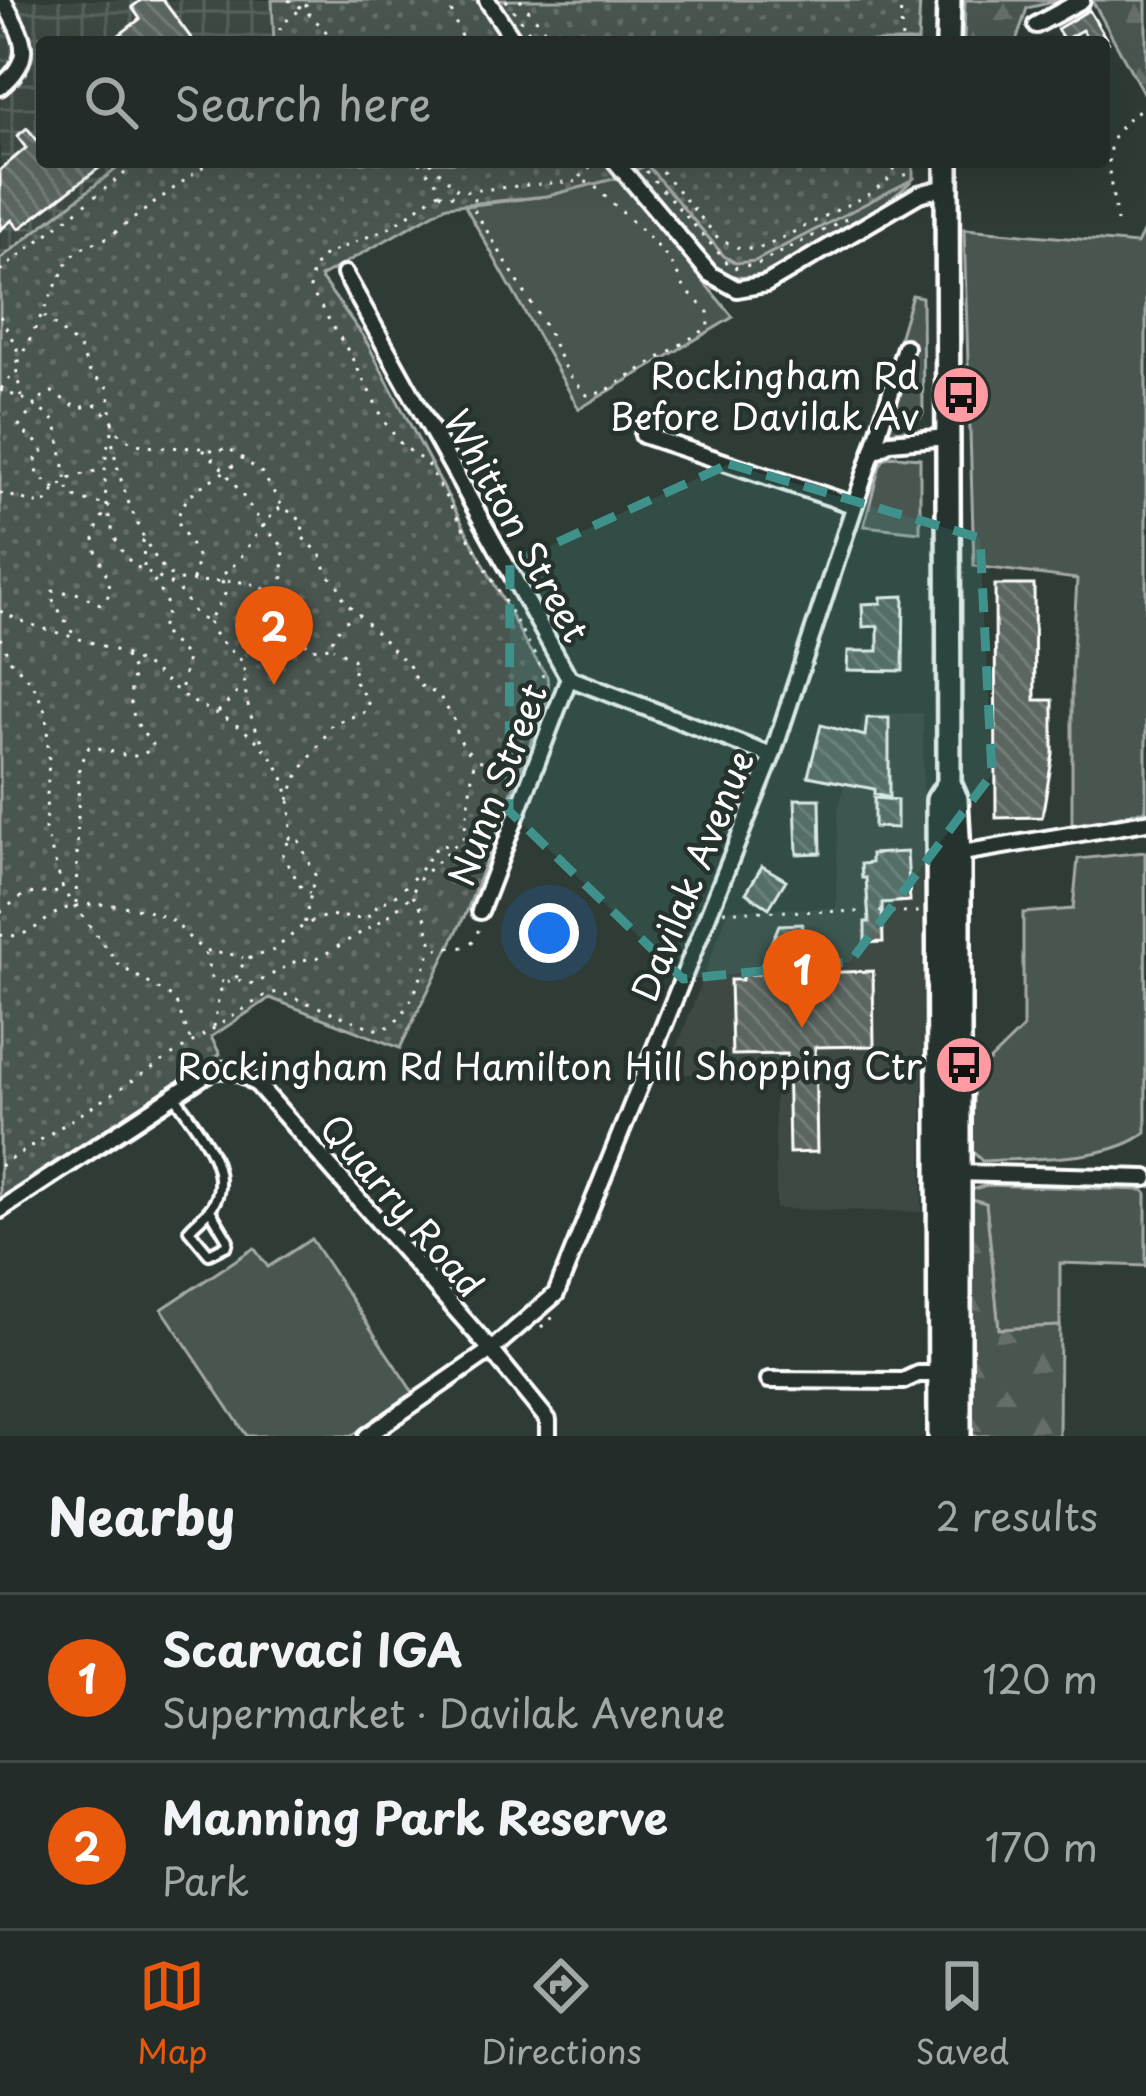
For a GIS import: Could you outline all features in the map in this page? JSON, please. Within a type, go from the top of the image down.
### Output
[{"type":"main road","points":[[948,36],[949,0]]},
{"type":"main road","points":[[946,168],[949,783],[938,800],[949,855],[948,1173],[958,1436]]},
{"type":"main road","points":[[940,1436],[948,1173]]},
{"type":"street","points":[[0,87],[20,69],[24,50],[3,0]]},
{"type":"street","points":[[487,0],[511,36]]},
{"type":"street","points":[[1036,25],[1082,0]]},
{"type":"street","points":[[621,168],[710,274],[737,289],[766,284],[919,194],[946,188]]},
{"type":"street","name":"Whitton Street","points":[[345,274],[569,678],[772,756]]},
{"type":"street","name":"Davilak Avenue","points":[[367,1436],[491,1350],[556,1294],[772,756],[905,347]]},
{"type":"street","points":[[644,435],[854,505]]},
{"type":"street","points":[[872,453],[890,442],[947,437]]},
{"type":"street","name":"Nunn Street","points":[[480,911],[569,678]]},
{"type":"street","points":[[949,855],[1146,822]]},
{"type":"street","name":"Quarry Road","points":[[174,1095],[211,1071],[226,1068],[241,1071],[258,1085],[491,1350],[548,1420],[548,1436]]},
{"type":"street","points":[[0,1210],[174,1095]]},
{"type":"street","points":[[948,1173],[1146,1178]]},
{"type":"street","points":[[769,1380],[903,1381],[918,1373],[939,1374]]},
{"type":"lane","points":[[174,1095],[216,1165],[218,1197],[189,1230],[209,1254],[228,1240],[210,1210]]},
{"type":"path","points":[[288,0],[306,8],[330,36]]},
{"type":"path","points":[[280,36],[280,26],[312,0]]},
{"type":"path","points":[[447,0],[461,36]]},
{"type":"path","points":[[506,0],[533,36]]},
{"type":"path","points":[[520,0],[550,36]]},
{"type":"path","points":[[900,0],[902,36]]},
{"type":"path","points":[[1110,140],[1116,128],[1146,106]]},
{"type":"path","points":[[1110,161],[1117,222]]},
{"type":"path","points":[[0,268],[131,168]]},
{"type":"path","points":[[109,505],[80,500],[65,484],[56,422],[21,397],[0,390],[79,250],[110,237],[201,168]]},
{"type":"path","points":[[436,168],[460,192]]},
{"type":"path","points":[[439,192],[448,197],[554,184],[578,178],[589,168]]},
{"type":"path","points":[[643,168],[732,268],[758,264],[848,218]]},
{"type":"path","points":[[658,168],[718,238],[742,250],[764,247],[869,194],[896,168]]},
{"type":"path","points":[[902,168],[908,189],[919,182]]},
{"type":"path","points":[[475,191],[473,208],[548,332],[567,373],[578,389],[587,395],[598,394],[703,332],[711,316],[652,241],[591,183],[578,178]]},
{"type":"path","points":[[0,316],[17,348],[21,397]]},
{"type":"path","points":[[44,316],[79,347],[91,375],[106,385],[113,421],[106,469],[118,547],[153,578],[177,587],[197,617],[207,619]]},
{"type":"path","points":[[56,489],[38,476],[36,459],[43,454],[41,448],[19,426],[45,394],[52,392],[77,408],[97,405],[135,443],[218,452],[227,447],[262,473],[282,506],[303,522],[302,537],[320,553],[328,574],[355,612],[410,667],[419,685],[439,695],[454,720],[457,736],[473,754],[467,830],[384,919],[320,957],[296,961],[256,984],[211,977],[205,950]]},
{"type":"path","points":[[110,438],[118,472],[159,565],[177,580],[249,583],[282,598]]},
{"type":"path","points":[[199,447],[284,547],[282,598],[299,637],[309,649],[332,647],[353,659],[355,682],[368,702],[368,711],[332,724],[296,780],[289,802]]},
{"type":"path","points":[[193,580],[198,558],[177,520],[181,505],[187,494],[225,473],[241,458]]},
{"type":"path","points":[[0,493],[44,505],[72,477],[106,469]]},
{"type":"path","points":[[76,640],[50,595],[63,591],[100,604],[106,601],[111,593],[107,574],[94,546],[95,532],[109,505]]},
{"type":"path","points":[[207,619],[226,595],[221,576],[244,553],[261,523],[282,506]]},
{"type":"path","points":[[143,533],[144,571]]},
{"type":"path","points":[[153,578],[168,604],[169,616],[160,630],[187,657],[181,692]]},
{"type":"path","points":[[0,611],[123,653],[161,673],[181,692],[265,746]]},
{"type":"path","points":[[332,647],[334,634],[355,612]]},
{"type":"path","points":[[207,619],[217,638],[244,663],[242,687],[248,712],[282,767],[290,840],[283,855],[302,889],[312,893]]},
{"type":"path","points":[[0,638],[11,662],[33,683],[46,713],[45,829],[64,892],[120,966],[175,999],[192,1043]]},
{"type":"path","points":[[76,905],[83,752],[88,747],[104,747],[120,757],[136,756],[154,746],[137,730],[129,694],[134,672],[123,653]]},
{"type":"path","points":[[217,713],[242,687]]},
{"type":"path","points":[[474,761],[510,759]]},
{"type":"path","points":[[290,840],[299,841],[316,875],[304,925]]},
{"type":"path","points":[[432,860],[438,845],[454,847]]},
{"type":"path","points":[[0,934],[16,938],[37,929],[51,914],[76,905],[136,910],[168,918],[205,950],[228,952],[245,960],[274,950],[304,925],[328,915],[362,919],[373,914],[420,867],[442,858]]},
{"type":"path","points":[[0,911],[25,894],[64,892]]},
{"type":"path","points":[[0,1166],[266,994],[279,992],[383,1030],[400,1019],[434,950],[424,912],[411,895]]},
{"type":"path","points":[[434,950],[470,946],[480,931],[480,911]]},
{"type":"path","points":[[722,911],[929,912]]},
{"type":"path","points":[[236,980],[245,960]]},
{"type":"path","points":[[214,1027],[224,982]]},
{"type":"highlighted area","points":[[729,464],[980,538],[992,774],[850,962],[683,979],[509,811],[510,564]]},
{"type":"shaded area","points":[[0,0],[272,0],[274,36],[36,36],[36,168],[117,168],[0,259]]},
{"type":"shaded area","points":[[923,713],[922,1212],[776,1209],[774,1074],[667,1074],[729,909],[836,908],[838,810],[863,714]]},
{"type":"green space","points":[[272,0],[920,0],[918,36],[274,36]]},
{"type":"green space","points":[[965,0],[1062,0],[1027,8],[1018,36],[964,36]]},
{"type":"green space","points":[[1146,0],[1146,98],[1093,2]]},
{"type":"green space","points":[[117,168],[640,168],[547,196],[447,206],[320,277],[364,337],[547,676],[549,694],[467,911],[400,1048],[270,998],[211,1037],[220,1054],[0,1198],[0,259]]},
{"type":"green space","points":[[631,168],[665,168],[838,195],[913,179],[838,235],[771,271],[741,277],[719,270]]},
{"type":"green space","points":[[650,168],[913,168],[913,179],[755,261],[736,263],[724,256]]},
{"type":"green space","points":[[617,178],[733,317],[579,409],[465,206],[547,196]]},
{"type":"green space","points":[[1146,226],[1146,810],[1072,827],[1077,579],[974,566],[964,229],[1137,244]]},
{"type":"green space","points":[[912,295],[922,297],[923,414],[910,429],[887,432],[914,347],[898,342]]},
{"type":"green space","points":[[894,456],[920,458],[920,532],[864,526],[880,465]]},
{"type":"green space","points":[[1145,852],[1146,1132],[1131,1142],[1091,1154],[982,1161],[971,1150],[974,1076],[1023,1028],[1023,913],[1073,909],[1078,859]]},
{"type":"green space","points":[[987,1185],[1143,1190],[1146,1266],[1060,1263],[1060,1326],[999,1329],[986,1204],[964,1197]]},
{"type":"green space","points":[[964,1197],[986,1203],[999,1329],[1060,1326],[1059,1436],[966,1436]]},
{"type":"green space","points":[[311,1239],[414,1394],[351,1436],[247,1436],[162,1309],[254,1248],[268,1267]]},
{"type":"building","points":[[141,0],[163,0],[190,36],[118,36],[140,19],[132,7]]},
{"type":"building","points":[[1089,10],[1104,36],[1086,36],[1082,30],[1061,36],[1057,29]]},
{"type":"building","points":[[27,128],[36,139],[36,168],[99,168],[19,229],[12,220],[0,230],[0,170],[26,148],[17,136]]},
{"type":"building","points":[[995,585],[1034,585],[1035,700],[1053,700],[1053,754],[1042,817],[996,818]]},
{"type":"building","points":[[904,596],[903,671],[847,670],[848,651],[878,651],[878,626],[863,627],[862,604]]},
{"type":"building","points":[[867,718],[889,718],[889,798],[874,794],[874,789],[808,776],[821,725],[865,736]]},
{"type":"building","points":[[874,798],[897,800],[897,828],[874,827]]},
{"type":"building","points":[[795,799],[820,799],[821,853],[797,854]]},
{"type":"building","points":[[907,852],[910,901],[882,903],[883,942],[865,943],[865,922],[869,922],[861,864],[871,863],[871,854]]},
{"type":"building","points":[[762,866],[786,880],[769,908],[746,893]]},
{"type":"building","points":[[802,924],[802,960],[812,973],[873,971],[874,1046],[815,1047],[817,1152],[789,1153],[787,1054],[732,1055],[730,980],[758,974],[779,925]]},
{"type":"place","name":"Rockingham Rd Before Davilak Av","points":[[961,395]]},
{"type":"place","name":"Manning Park Reserve","points":[[274,685]]},
{"type":"place","name":"Scarvaci IGA","points":[[802,1028]]},
{"type":"place","name":"Rockingham Rd Hamilton Hill Shopping Ctr","points":[[964,1065]]}]
